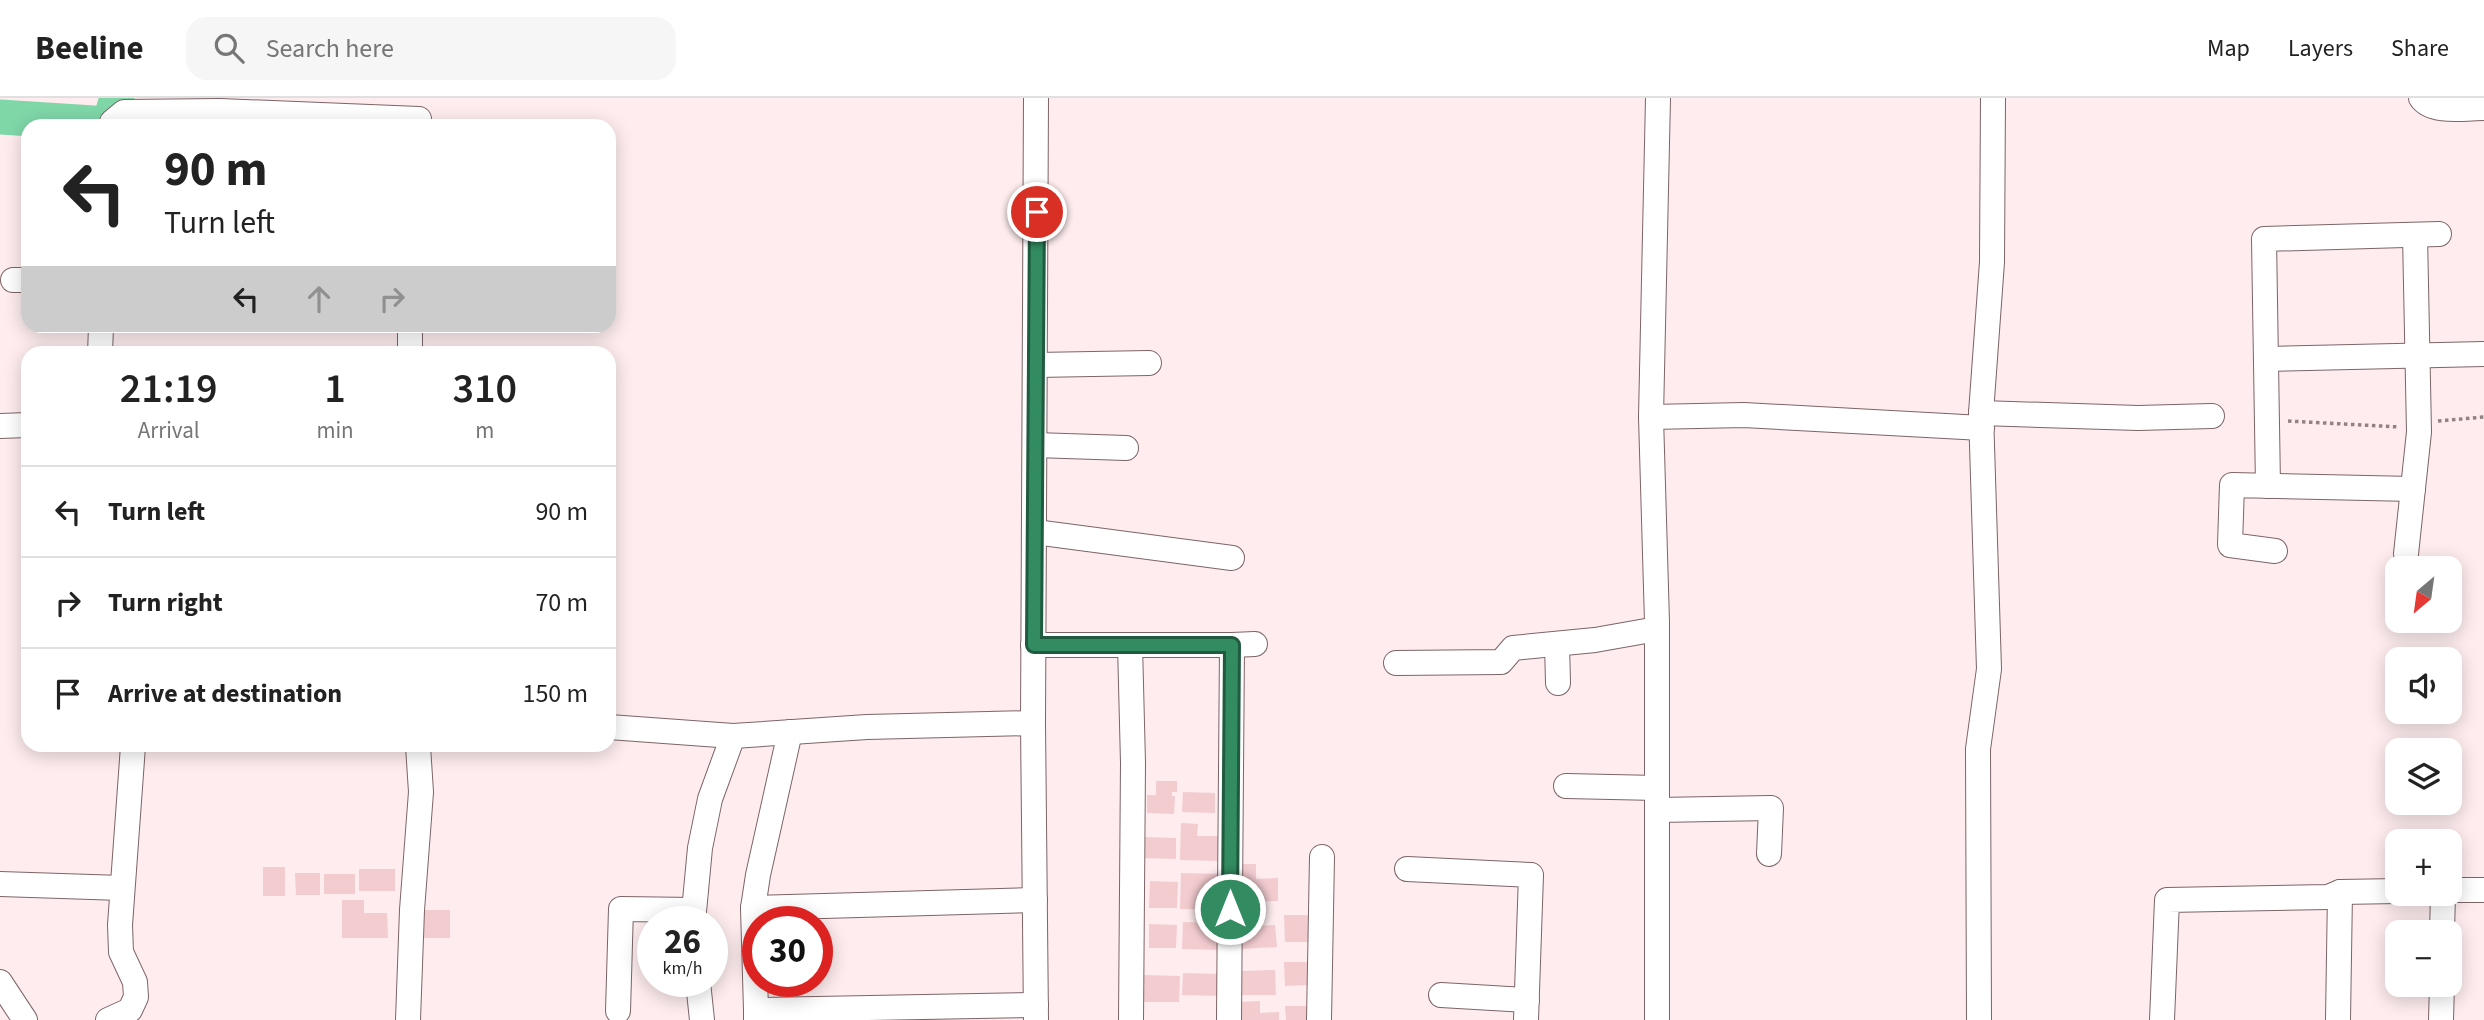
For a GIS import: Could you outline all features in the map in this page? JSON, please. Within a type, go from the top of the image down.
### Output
[{"type":"street","points":[[755,997],[756,1015],[1036,1013],[1033,723],[1036,98]]},
{"type":"street","points":[[1657,1020],[1657,629],[1651,417],[1658,98]]},
{"type":"street","points":[[1979,1020],[1978,748],[1989,669],[1981,420],[1992,262],[1993,98]]},
{"type":"street","points":[[2421,98],[2425,104],[2438,108],[2484,108]]},
{"type":"street","points":[[118,119],[124,112],[419,114]]},
{"type":"street","points":[[2268,486],[2264,239],[2427,234],[2417,356],[2419,424],[2406,554]]},
{"type":"street","points":[[2266,359],[2484,354]]},
{"type":"street","points":[[1036,365],[1149,363]]},
{"type":"street","points":[[1651,417],[1744,415],[1981,420],[2212,416]]},
{"type":"street","points":[[0,426],[21,425]]},
{"type":"street","points":[[1035,445],[1126,448]]},
{"type":"street","points":[[2275,551],[2230,545],[2232,485],[2413,489]]},
{"type":"street","points":[[1035,533],[1232,558]]},
{"type":"street","points":[[1396,663],[1501,662],[1513,648],[1657,629]]},
{"type":"street","points":[[1557,644],[1558,683]]},
{"type":"street","points":[[1034,645],[1244,645],[1229,1020]]},
{"type":"street","points":[[1130,645],[1133,763],[1132,1020]]},
{"type":"street","points":[[616,728],[733,736],[867,727],[1033,723]]},
{"type":"street","points":[[753,906],[790,732]]},
{"type":"street","points":[[694,906],[700,848],[710,799],[733,736]]},
{"type":"street","points":[[108,1020],[130,1010],[136,997],[135,982],[121,952],[120,925],[133,752]]},
{"type":"street","points":[[408,1020],[412,910],[421,792],[418,752]]},
{"type":"street","points":[[1566,786],[1657,799],[1771,808],[1769,854]]},
{"type":"street","points":[[1319,1020],[1322,857]]},
{"type":"street","points":[[1407,869],[1531,875],[1527,1010],[1441,995]]},
{"type":"street","points":[[0,884],[122,888]]},
{"type":"street","points":[[2462,890],[2484,890]]},
{"type":"street","points":[[2162,1020],[2167,901],[2328,897],[2340,892],[2385,891]]},
{"type":"street","points":[[2338,1020],[2340,892]]},
{"type":"street","points":[[824,906],[1035,900]]},
{"type":"street","points":[[618,1011],[621,909],[637,911]]},
{"type":"street","points":[[0,982],[25,1020]]},
{"type":"street","points":[[700,997],[702,1020]]},
{"type":"street","points":[[2441,1020],[2442,997]]},
{"type":"path","points":[[2267,420],[2396,428],[2484,417]]},
{"type":"building","points":[[1156,781],[1177,781],[1177,792],[1172,792],[1172,796],[1175,796],[1174,814],[1147,813],[1147,795],[1156,795]]},
{"type":"building","points":[[1183,792],[1215,793],[1215,813],[1182,812]]},
{"type":"building","points":[[1181,823],[1198,824],[1197,836],[1220,836],[1220,861],[1180,860]]},
{"type":"building","points":[[1142,837],[1176,838],[1176,859],[1141,858]]},
{"type":"building","points":[[1236,864],[1256,864],[1256,879],[1278,878],[1278,901],[1240,902]]},
{"type":"building","points":[[263,867],[285,867],[285,896],[263,896]]},
{"type":"building","points":[[359,869],[395,869],[395,891],[359,891]]},
{"type":"building","points":[[295,873],[320,873],[320,895],[296,895]]},
{"type":"building","points":[[1181,873],[1221,874],[1221,910],[1180,909]]},
{"type":"building","points":[[324,874],[355,874],[355,894],[324,894]]},
{"type":"building","points":[[1150,881],[1178,882],[1177,908],[1149,908]]},
{"type":"building","points":[[342,900],[364,900],[364,913],[387,913],[388,938],[342,938]]},
{"type":"building","points":[[411,910],[450,910],[450,938],[411,938]]},
{"type":"building","points":[[1284,915],[1312,915],[1313,942],[1285,942]]},
{"type":"building","points":[[1183,922],[1223,923],[1222,950],[1182,949]]},
{"type":"building","points":[[1149,924],[1177,925],[1176,948],[1149,948]]},
{"type":"building","points":[[1275,925],[1277,947],[1241,949],[1239,927]]},
{"type":"building","points":[[1284,962],[1309,962],[1309,985],[1285,986]]},
{"type":"building","points":[[1275,970],[1276,995],[1241,995],[1241,971]]},
{"type":"building","points":[[1183,973],[1221,974],[1220,996],[1182,995]]},
{"type":"building","points":[[1144,975],[1180,976],[1179,1002],[1143,1002]]},
{"type":"building","points":[[1260,1001],[1260,1013],[1279,1012],[1279,1020],[1241,1020],[1240,1002]]},
{"type":"building","points":[[1285,1006],[1310,1006],[1311,1020],[1286,1020]]},
{"type":"waterway","points":[[111,119],[117,98]]},
{"type":"waterway","points":[[0,117],[31,119]]},
{"type":"route","points":[[1037,212],[1034,645],[1232,645],[1230,909]]}]
